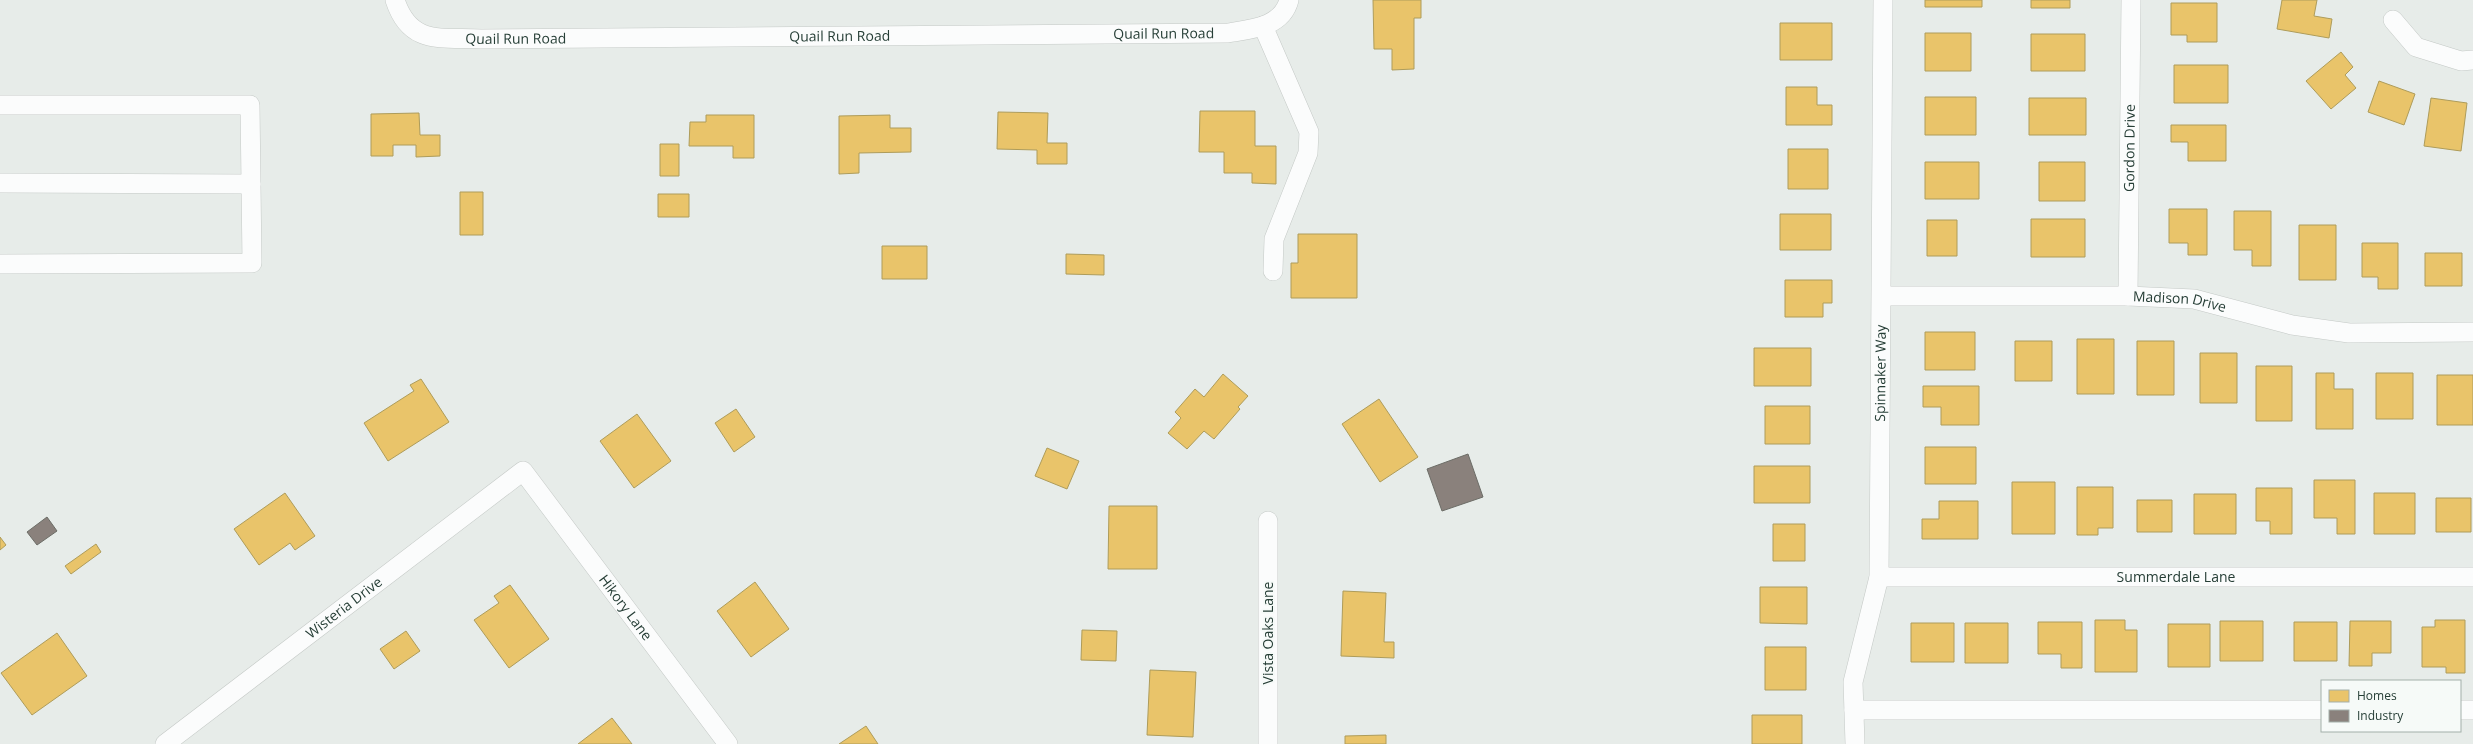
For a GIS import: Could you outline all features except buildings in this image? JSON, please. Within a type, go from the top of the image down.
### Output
[{"type":"street","name":"Quail Run Road","points":[[395,0],[399,11],[409,27],[424,36],[481,39],[1228,33],[1263,26],[1276,21],[1287,8],[1289,0]]},
{"type":"street","name":"Spinnaker Way","points":[[1855,744],[1854,682],[1879,577],[1883,0]]},
{"type":"street","name":"Gordon Drive","points":[[2128,296],[2131,0]]},
{"type":"street","points":[[2393,20],[2416,47],[2461,61],[2473,60]]},
{"type":"street","points":[[1263,26],[1309,132],[1308,153],[1274,239],[1273,271]]},
{"type":"street","points":[[0,106],[250,105],[252,263],[0,264]]},
{"type":"street","points":[[0,183],[251,184]]},
{"type":"street","name":"Madison Drive","points":[[1882,296],[2128,296],[2194,299],[2292,325],[2349,333],[2473,332]]},
{"type":"street","name":"Wisteria Drive","points":[[165,744],[523,471]]},
{"type":"street","name":"Hikory Lane","points":[[523,471],[728,744]]},
{"type":"street","name":"Vista Oaks Lane","points":[[1268,521],[1268,744]]},
{"type":"street","name":"Summerdale Lane","points":[[1879,577],[2473,577]]},
{"type":"street","points":[[1854,710],[2321,710]]},
{"type":"street","points":[[2461,710],[2473,710]]}]
